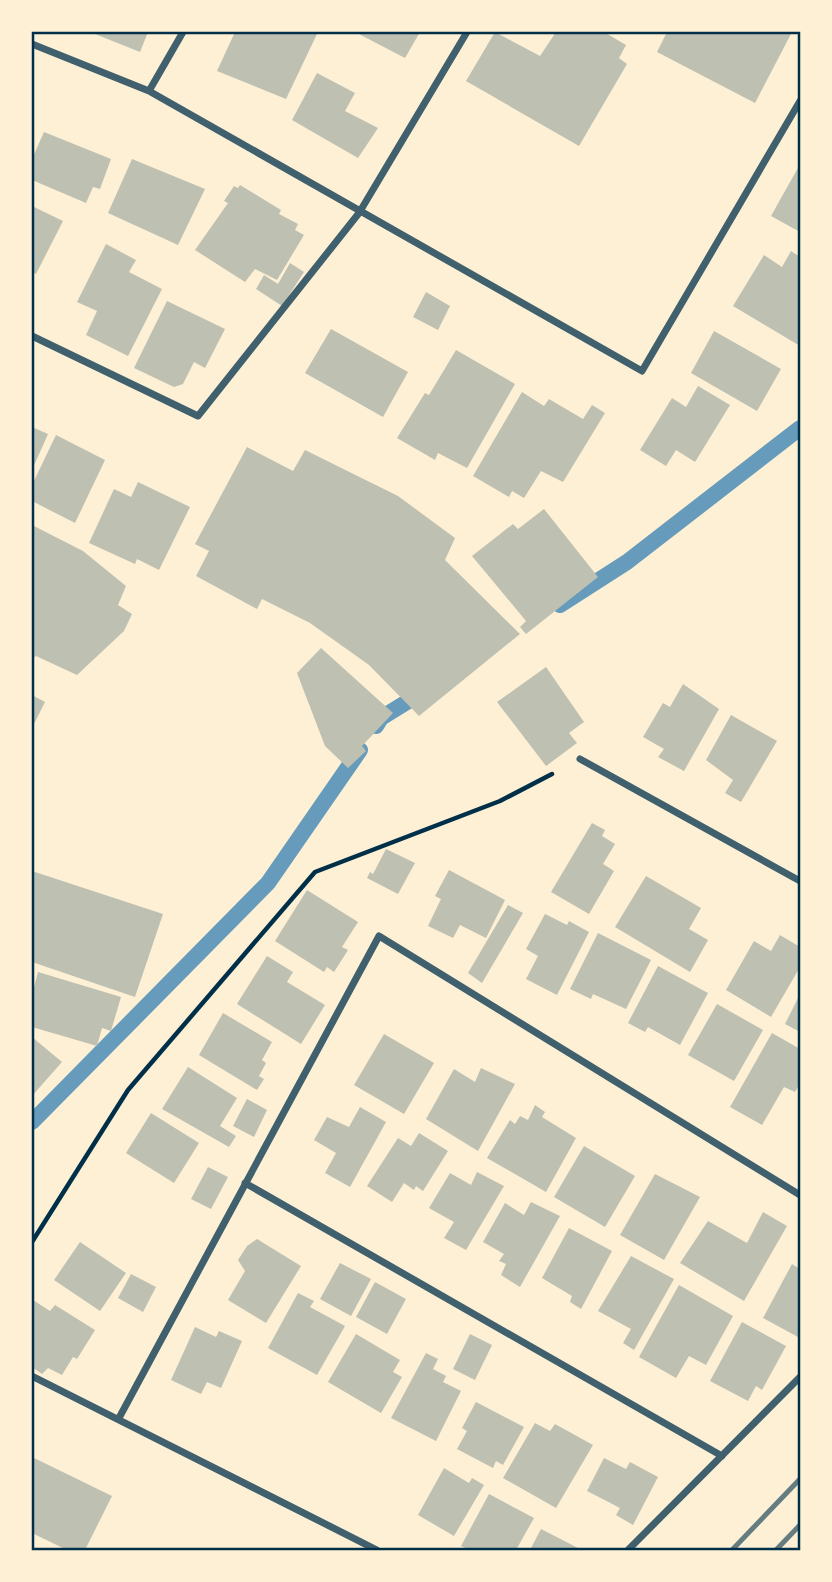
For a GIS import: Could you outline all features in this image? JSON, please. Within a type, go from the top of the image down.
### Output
[{"type":"street","points":[[149,91],[183,32]]},
{"type":"street","points":[[32,336],[198,416],[359,213],[467,32]]},
{"type":"street","points":[[32,44],[149,91],[359,213],[642,371],[800,101]]},
{"type":"street","points":[[580,759],[800,881]]},
{"type":"street","points":[[119,1418],[379,936],[800,1195]]},
{"type":"street","points":[[245,1183],[722,1455]]},
{"type":"street","points":[[32,1376],[377,1550]]},
{"type":"street","points":[[628,1550],[800,1377]]},
{"type":"path","points":[[32,1242],[128,1090],[315,872],[500,801],[580,759]]},
{"type":"building","points":[[90,32],[148,32],[140,52]]},
{"type":"building","points":[[235,32],[317,34],[286,99],[217,71]]},
{"type":"building","points":[[355,32],[420,32],[405,58]]},
{"type":"building","points":[[495,32],[540,56],[556,32],[604,32],[626,45],[619,58],[627,64],[579,146],[466,81]]},
{"type":"building","points":[[667,32],[792,32],[755,103],[657,52]]},
{"type":"building","points":[[317,73],[355,93],[345,111],[378,128],[358,158],[292,120]]},
{"type":"building","points":[[44,132],[111,159],[100,189],[93,187],[86,203],[32,180],[32,159]]},
{"type":"building","points":[[132,159],[205,189],[178,245],[108,213]]},
{"type":"building","points":[[800,167],[800,232],[771,216]]},
{"type":"building","points":[[240,185],[281,210],[279,214],[298,224],[295,230],[304,235],[277,280],[255,269],[245,282],[195,250],[228,203],[224,201],[234,186],[238,188]]},
{"type":"building","points":[[32,206],[63,221],[36,274],[32,272]]},
{"type":"building","points":[[106,244],[136,260],[129,272],[162,289],[128,356],[86,335],[97,311],[77,302]]},
{"type":"building","points":[[791,251],[800,257],[800,346],[733,306],[764,255],[782,267]]},
{"type":"building","points":[[290,263],[304,272],[282,306],[256,289],[264,275],[278,284]]},
{"type":"building","points":[[426,292],[450,306],[438,330],[413,317]]},
{"type":"building","points":[[167,301],[225,329],[205,368],[194,362],[183,384],[174,387],[134,368]]},
{"type":"building","points":[[331,329],[408,372],[383,417],[305,373]]},
{"type":"building","points":[[714,331],[781,369],[757,411],[691,373]]},
{"type":"building","points":[[456,350],[515,384],[467,468],[438,453],[435,460],[397,438],[425,393],[429,395]]},
{"type":"building","points":[[698,386],[730,405],[695,462],[676,450],[666,466],[640,450],[672,398],[686,407]]},
{"type":"building","points":[[522,392],[544,406],[549,399],[583,419],[592,405],[605,413],[563,482],[541,471],[524,498],[512,491],[509,497],[473,476]]},
{"type":"building","points":[[32,427],[48,434],[32,470]]},
{"type":"building","points":[[56,435],[105,460],[75,523],[32,501],[32,485]]},
{"type":"building","points":[[247,447],[293,471],[305,450],[398,496],[455,538],[445,560],[520,634],[419,716],[369,665],[310,623],[262,599],[257,609],[196,576],[209,551],[195,544]]},
{"type":"building","points":[[138,482],[190,507],[159,570],[137,559],[135,564],[89,543],[114,489],[131,497]]},
{"type":"building","points":[[544,509],[598,577],[526,634],[520,627],[526,621],[472,556],[513,524],[518,529]]},
{"type":"building","points":[[32,525],[83,551],[126,586],[118,605],[132,614],[124,631],[77,675],[36,656],[32,659]]},
{"type":"building","points":[[321,648],[393,713],[362,746],[366,751],[348,768],[325,746],[297,673]]},
{"type":"building","points":[[546,667],[584,722],[569,733],[577,743],[546,766],[497,702]]},
{"type":"building","points":[[683,684],[719,709],[684,771],[658,757],[664,749],[643,737],[663,703],[670,707]]},
{"type":"building","points":[[32,695],[45,702],[32,728]]},
{"type":"building","points":[[731,715],[777,741],[741,802],[725,793],[733,780],[706,760]]},
{"type":"building","points":[[592,823],[605,830],[602,836],[615,844],[603,864],[614,871],[589,914],[551,892]]},
{"type":"building","points":[[386,849],[415,863],[398,894],[367,878],[370,872],[373,874]]},
{"type":"building","points":[[449,870],[505,900],[486,938],[460,925],[453,938],[428,926],[441,899],[435,896]]},
{"type":"building","points":[[32,871],[163,914],[135,997],[32,962]]},
{"type":"building","points":[[646,876],[701,908],[689,929],[708,940],[690,972],[615,927]]},
{"type":"building","points":[[307,890],[358,922],[342,947],[348,950],[334,972],[327,967],[324,972],[275,941]]},
{"type":"building","points":[[508,905],[523,913],[482,983],[468,973]]},
{"type":"building","points":[[545,914],[567,925],[569,921],[589,932],[557,995],[526,979],[538,956],[526,949]]},
{"type":"building","points":[[598,933],[651,960],[626,1009],[593,994],[591,999],[570,989]]},
{"type":"building","points":[[780,935],[800,947],[800,967],[771,1017],[726,990],[754,941],[771,951]]},
{"type":"building","points":[[267,956],[293,972],[287,982],[325,1005],[301,1044],[237,1004]]},
{"type":"building","points":[[658,966],[708,993],[680,1045],[648,1027],[645,1032],[628,1023]]},
{"type":"building","points":[[38,972],[121,997],[111,1031],[102,1028],[97,1046],[32,1027],[32,995]]},
{"type":"building","points":[[800,994],[800,1032],[785,1024]]},
{"type":"building","points":[[717,1004],[763,1030],[734,1081],[688,1055]]},
{"type":"building","points":[[223,1013],[272,1042],[262,1060],[266,1063],[259,1076],[264,1079],[257,1090],[199,1055]]},
{"type":"building","points":[[772,1033],[800,1049],[800,1083],[795,1092],[784,1087],[762,1125],[730,1107]]},
{"type":"building","points":[[384,1034],[434,1063],[404,1114],[354,1085]]},
{"type":"building","points":[[32,1037],[62,1062],[32,1096]]},
{"type":"building","points":[[188,1067],[237,1098],[220,1126],[236,1136],[229,1147],[162,1109]]},
{"type":"building","points":[[481,1068],[515,1084],[478,1151],[426,1119],[454,1069],[475,1082]]},
{"type":"building","points":[[247,1099],[267,1110],[254,1137],[233,1126]]},
{"type":"building","points":[[535,1105],[545,1112],[542,1117],[576,1138],[546,1192],[487,1158],[510,1120],[515,1124],[520,1116],[528,1120]]},
{"type":"building","points":[[360,1107],[386,1122],[350,1187],[325,1173],[336,1153],[314,1140],[327,1117],[349,1127]]},
{"type":"building","points":[[151,1113],[199,1143],[174,1183],[126,1153]]},
{"type":"building","points":[[419,1133],[448,1151],[423,1191],[416,1186],[414,1190],[404,1183],[392,1202],[367,1186],[398,1138],[411,1146]]},
{"type":"building","points":[[584,1146],[635,1176],[605,1227],[554,1197]]},
{"type":"building","points":[[208,1167],[228,1177],[211,1209],[191,1199]]},
{"type":"building","points":[[477,1172],[504,1186],[466,1250],[444,1238],[454,1222],[429,1208],[450,1173],[471,1185]]},
{"type":"building","points":[[655,1174],[700,1197],[664,1260],[620,1235]]},
{"type":"building","points":[[531,1202],[560,1216],[520,1287],[501,1275],[506,1264],[499,1261],[504,1254],[483,1242],[505,1203],[524,1215]]},
{"type":"building","points":[[763,1212],[787,1226],[744,1301],[680,1263],[708,1221],[747,1243]]},
{"type":"building","points":[[569,1228],[612,1251],[581,1309],[570,1302],[572,1296],[542,1278]]},
{"type":"building","points":[[257,1239],[301,1266],[266,1323],[228,1300],[245,1271],[238,1260],[247,1246]]},
{"type":"building","points":[[80,1242],[126,1273],[100,1311],[54,1280]]},
{"type":"building","points":[[631,1256],[674,1279],[634,1350],[623,1343],[631,1329],[598,1311]]},
{"type":"building","points":[[340,1263],[371,1279],[351,1316],[320,1299]]},
{"type":"building","points":[[792,1264],[800,1269],[798,1337],[763,1318]]},
{"type":"building","points":[[131,1274],[156,1287],[143,1312],[118,1298]]},
{"type":"building","points":[[375,1282],[406,1299],[387,1334],[356,1317]]},
{"type":"building","points":[[679,1285],[733,1316],[706,1365],[689,1356],[676,1378],[639,1357]]},
{"type":"building","points":[[298,1293],[314,1301],[310,1307],[345,1326],[317,1375],[268,1348]]},
{"type":"building","points":[[33,1300],[50,1311],[55,1305],[95,1330],[77,1359],[73,1357],[62,1375],[48,1368],[42,1374],[32,1367]]},
{"type":"building","points":[[742,1322],[786,1346],[762,1390],[756,1386],[748,1401],[710,1381]]},
{"type":"building","points":[[195,1327],[216,1337],[219,1331],[242,1341],[221,1388],[207,1382],[201,1394],[171,1380]]},
{"type":"building","points":[[356,1334],[400,1360],[393,1372],[402,1377],[381,1413],[328,1382]]},
{"type":"building","points":[[470,1334],[492,1345],[475,1380],[453,1369]]},
{"type":"building","points":[[426,1353],[438,1359],[433,1369],[446,1376],[443,1382],[461,1391],[436,1441],[391,1418]]},
{"type":"building","points":[[476,1402],[524,1427],[503,1465],[496,1461],[493,1468],[457,1449],[467,1431],[462,1428]]},
{"type":"building","points":[[535,1423],[550,1431],[555,1424],[593,1445],[556,1508],[503,1478]]},
{"type":"building","points":[[32,1457],[112,1496],[85,1550],[67,1550],[32,1533]]},
{"type":"building","points":[[604,1458],[626,1469],[630,1462],[658,1477],[633,1525],[616,1515],[620,1508],[587,1491]]},
{"type":"building","points":[[444,1468],[469,1483],[472,1478],[484,1485],[454,1536],[418,1515]]},
{"type":"building","points":[[489,1494],[534,1518],[516,1550],[470,1550],[461,1546]]},
{"type":"building","points":[[541,1529],[582,1550],[530,1550]]},
{"type":"waterway","points":[[560,605],[627,562],[800,428]]},
{"type":"waterway","points":[[376,726],[381,718],[423,692]]},
{"type":"waterway","points":[[32,1122],[268,883],[360,750]]},
{"type":"railway","points":[[732,1550],[800,1479]]},
{"type":"railway","points":[[776,1550],[800,1525]]}]
